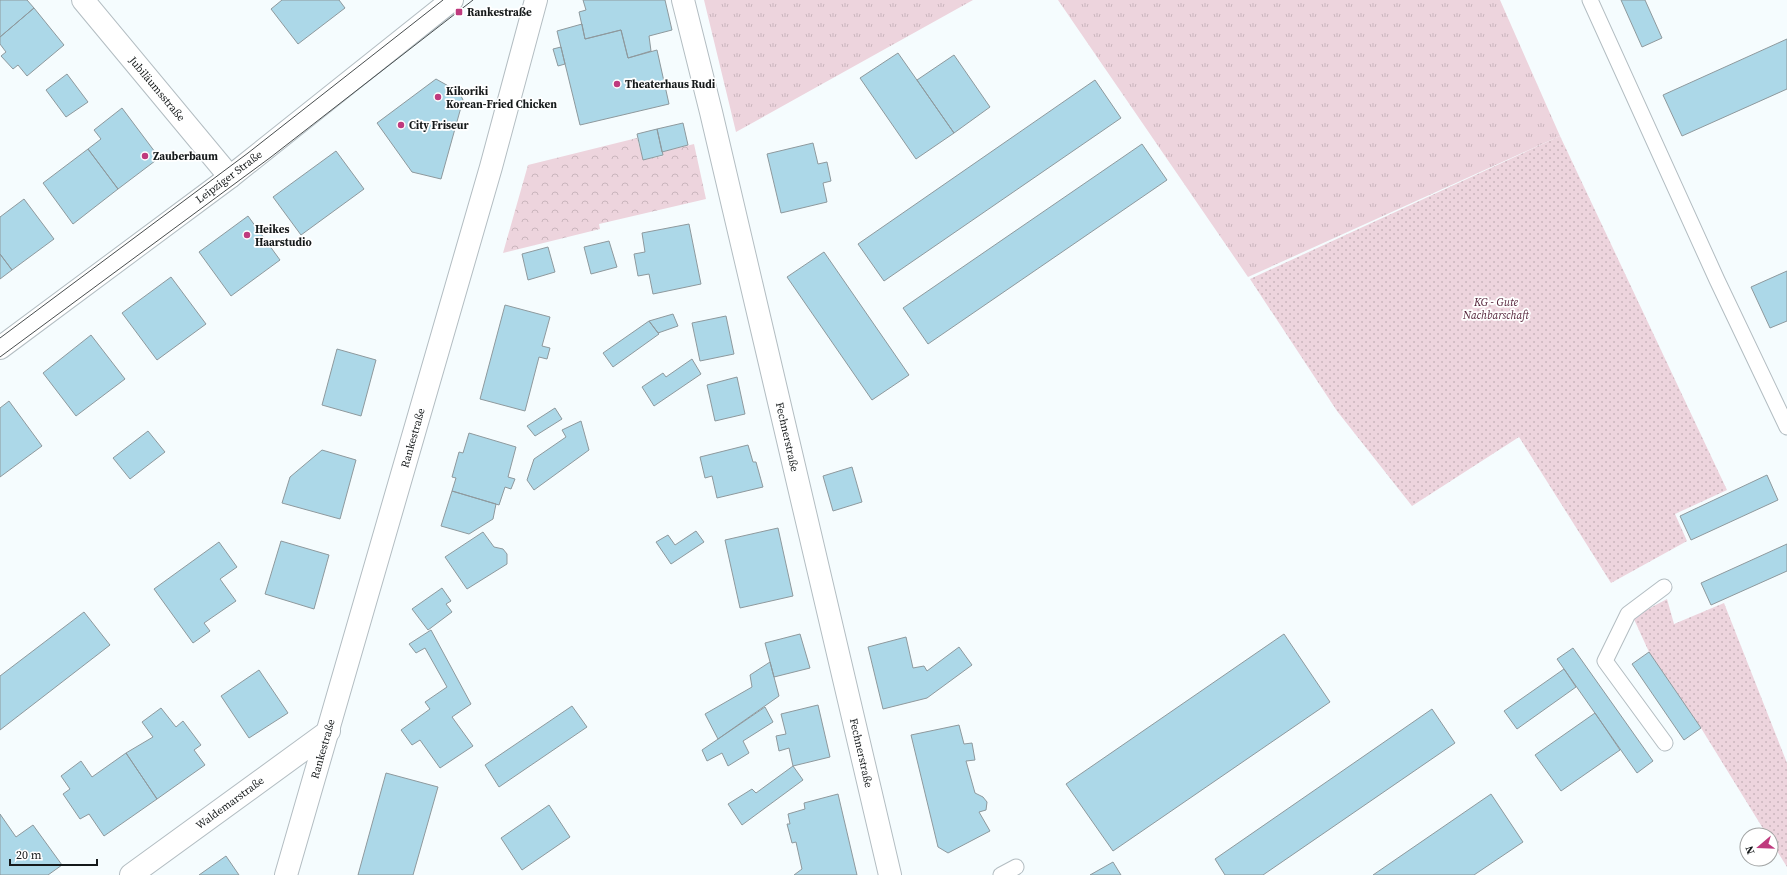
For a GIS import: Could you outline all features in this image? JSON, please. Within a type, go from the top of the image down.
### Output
[{"type":"street","name":"Jubiläumsstraße","points":[[83,0],[230,177]]},
{"type":"street","name":"Leipziger Straße","points":[[0,348],[230,177],[452,0]]},
{"type":"street","name":"Rankestraße","points":[[286,875],[329,731],[491,167],[536,0]]},
{"type":"street","name":"Fechnerstraße","points":[[683,0],[711,112],[890,875]]},
{"type":"street","name":"Waldemarstraße","points":[[131,875],[329,731]]},
{"type":"lane","points":[[1590,0],[1717,280],[1787,427]]},
{"type":"lane","points":[[1664,587],[1628,614],[1605,661],[1665,743]]},
{"type":"lane","points":[[1001,875],[1016,867]]},
{"type":"green space","points":[[704,0],[973,0],[736,132]]},
{"type":"green space","points":[[1058,0],[1500,0],[1560,136],[1248,277]]},
{"type":"green space","name":"KG - Gute Nachbarschaft","points":[[1560,136],[1727,490],[1675,514],[1687,541],[1611,583],[1519,437],[1412,506],[1337,411],[1250,279]]},
{"type":"green space","points":[[637,138],[643,160],[663,156],[662,152],[694,144],[706,199],[599,224],[600,229],[503,253],[528,165]]},
{"type":"green space","points":[[1667,599],[1674,624],[1724,603],[1787,763],[1787,867],[1779,854],[1779,827],[1762,827],[1701,728],[1649,652],[1633,617]]},
{"type":"building","points":[[0,0],[27,0],[34,8],[0,37]]},
{"type":"building","points":[[282,0],[339,0],[345,8],[298,44],[271,9]]},
{"type":"building","points":[[583,0],[665,0],[672,30],[649,36],[651,51],[628,58],[621,30],[585,39],[579,12],[586,10]]},
{"type":"building","points":[[1621,0],[1645,0],[1662,38],[1642,47]]},
{"type":"building","points":[[34,8],[64,45],[27,76],[18,65],[13,69],[1,56],[6,52],[0,44],[0,37]]},
{"type":"building","name":"Theaterhaus Rudi","points":[[582,24],[585,39],[621,30],[628,58],[657,50],[669,104],[580,125],[557,31]]},
{"type":"building","points":[[1787,39],[1787,89],[1682,136],[1663,95]]},
{"type":"building","points":[[561,47],[565,64],[558,66],[553,49]]},
{"type":"building","points":[[898,53],[954,133],[916,159],[860,78]]},
{"type":"building","points":[[954,55],[990,107],[954,133],[917,80]]},
{"type":"building","points":[[67,74],[88,102],[66,117],[46,90]]},
{"type":"building","points":[[436,79],[459,92],[463,100],[441,179],[412,172],[377,123]]},
{"type":"building","points":[[1095,80],[1121,118],[884,281],[858,244]]},
{"type":"building","points":[[122,108],[155,152],[155,161],[118,189],[88,149],[101,139],[94,130]]},
{"type":"building","points":[[683,123],[688,145],[662,152],[657,129]]},
{"type":"building","points":[[657,129],[663,155],[643,160],[637,134]]},
{"type":"building","points":[[813,143],[818,164],[827,162],[831,181],[823,183],[827,202],[781,213],[767,154]]},
{"type":"building","points":[[1142,144],[1167,180],[928,344],[903,308]]},
{"type":"building","points":[[88,149],[118,189],[73,224],[43,183]]},
{"type":"building","points":[[336,151],[364,189],[301,235],[273,197]]},
{"type":"building","points":[[24,199],[54,239],[12,270],[0,254],[0,217]]},
{"type":"building","points":[[248,216],[280,260],[231,296],[199,252]]},
{"type":"building","points":[[689,224],[701,284],[653,294],[649,274],[638,276],[634,254],[645,252],[642,233]]},
{"type":"building","points":[[609,241],[617,267],[591,274],[584,247]]},
{"type":"building","points":[[548,247],[555,272],[528,280],[522,254]]},
{"type":"building","points":[[824,252],[909,375],[872,400],[787,277]]},
{"type":"building","points":[[0,254],[12,270],[0,279]]},
{"type":"building","points":[[1787,271],[1787,321],[1770,328],[1751,287]]},
{"type":"building","points":[[171,277],[206,324],[157,360],[122,313]]},
{"type":"building","points":[[505,305],[550,317],[542,346],[550,348],[547,359],[539,357],[525,411],[480,399]]},
{"type":"building","points":[[673,314],[678,326],[658,333],[649,321]]},
{"type":"building","points":[[726,316],[734,354],[700,361],[692,323]]},
{"type":"building","points":[[649,321],[659,334],[613,367],[603,353]]},
{"type":"building","points":[[91,335],[125,379],[76,416],[43,373]]},
{"type":"building","points":[[337,349],[376,360],[361,416],[322,405]]},
{"type":"building","points":[[692,359],[701,374],[654,406],[642,387],[663,373],[666,377]]},
{"type":"building","points":[[737,377],[745,414],[715,421],[707,385]]},
{"type":"building","points":[[9,401],[42,446],[0,477],[0,408]]},
{"type":"building","points":[[555,408],[562,419],[535,436],[527,426]]},
{"type":"building","points":[[581,421],[589,450],[534,490],[527,480],[534,459],[566,437],[562,430]]},
{"type":"building","points":[[148,431],[165,452],[130,479],[113,458]]},
{"type":"building","points":[[469,433],[516,447],[508,477],[515,479],[511,489],[505,487],[499,505],[452,491],[456,478],[452,477],[459,452],[463,453]]},
{"type":"building","points":[[748,445],[753,462],[756,462],[763,487],[717,498],[712,476],[705,478],[700,457]]},
{"type":"building","points":[[322,450],[356,460],[340,519],[282,503],[290,477]]},
{"type":"building","points":[[852,467],[862,502],[833,511],[823,476]]},
{"type":"building","points":[[1767,475],[1778,500],[1691,540],[1680,516]]},
{"type":"building","points":[[452,491],[496,504],[493,519],[469,534],[441,526]]},
{"type":"building","points":[[778,528],[793,596],[740,608],[725,540]]},
{"type":"building","points":[[696,531],[704,542],[671,564],[656,542],[668,535],[675,545]]},
{"type":"building","points":[[483,532],[494,547],[503,549],[507,554],[507,564],[467,589],[445,557]]},
{"type":"building","points":[[281,541],[329,555],[314,609],[265,594]]},
{"type":"building","points":[[219,542],[237,567],[220,579],[236,601],[204,623],[210,631],[193,643],[154,589]]},
{"type":"building","points":[[1787,544],[1787,571],[1711,605],[1701,583]]},
{"type":"building","points":[[442,588],[451,601],[446,604],[452,612],[428,630],[412,609]]},
{"type":"building","points":[[84,612],[110,645],[0,730],[0,676]]},
{"type":"building","points":[[431,630],[471,704],[452,717],[473,746],[440,768],[420,740],[412,745],[401,730],[430,709],[425,702],[447,687],[425,648],[416,653],[409,644]]},
{"type":"building","points":[[800,634],[810,668],[774,677],[765,643]]},
{"type":"building","points":[[1284,634],[1330,702],[1113,851],[1066,784]]},
{"type":"building","points":[[906,637],[913,668],[924,666],[927,671],[959,647],[972,665],[927,698],[883,709],[868,647]]},
{"type":"building","points":[[1573,648],[1653,761],[1637,773],[1557,659]]},
{"type":"building","points":[[1649,652],[1701,728],[1684,740],[1632,664]]},
{"type":"building","points":[[770,662],[779,696],[718,739],[705,714],[752,687],[750,675]]},
{"type":"building","points":[[1564,669],[1576,687],[1517,729],[1504,711]]},
{"type":"building","points":[[259,670],[288,713],[249,738],[221,696]]},
{"type":"building","points":[[818,705],[830,757],[793,766],[789,748],[779,751],[776,736],[786,734],[781,714]]},
{"type":"building","points":[[572,706],[587,727],[499,787],[485,765]]},
{"type":"building","points":[[765,707],[773,722],[743,741],[749,753],[728,766],[722,753],[707,761],[702,750]]},
{"type":"building","points":[[161,708],[176,727],[183,721],[201,745],[194,750],[205,765],[157,799],[126,753],[153,737],[142,722]]},
{"type":"building","points":[[1432,709],[1455,743],[1263,875],[1225,875],[1215,859]]},
{"type":"building","points":[[1595,713],[1620,750],[1561,791],[1535,755]]},
{"type":"building","points":[[959,725],[964,744],[972,743],[975,760],[966,761],[975,793],[983,797],[987,802],[986,810],[979,812],[990,831],[948,853],[938,847],[911,735]]},
{"type":"building","points":[[126,753],[157,799],[104,836],[89,814],[80,819],[63,794],[70,789],[61,776],[81,761],[92,777]]},
{"type":"building","points":[[793,766],[803,780],[742,825],[728,804],[752,789],[756,793]]},
{"type":"building","points":[[386,773],[438,787],[413,875],[358,875]]},
{"type":"building","points":[[838,794],[857,875],[794,875],[802,869],[796,842],[792,843],[787,824],[790,824],[788,814],[805,809],[804,803]]},
{"type":"building","points":[[1491,794],[1523,842],[1474,875],[1373,875]]},
{"type":"building","points":[[549,805],[570,837],[522,870],[501,838]]},
{"type":"building","points":[[0,814],[16,837],[33,825],[62,865],[48,875],[0,875]]},
{"type":"building","points":[[226,856],[239,875],[199,875]]},
{"type":"building","points":[[1113,862],[1121,875],[1090,875]]},
{"type":"tram line","points":[[0,338],[248,153],[443,0]]},
{"type":"tram line","points":[[0,357],[271,157],[473,0]]},
{"type":"place","name":"Rankestraße","points":[[459,12]]},
{"type":"place","name":"Theaterhaus Rudi","points":[[617,84]]},
{"type":"place","name":"Kikoriki Korean-Fried Chicken","points":[[438,97]]},
{"type":"place","name":"City Friseur","points":[[401,125]]},
{"type":"place","name":"Zauberbaum","points":[[145,156]]},
{"type":"place","name":"Heikes Haarstudio","points":[[247,235]]}]
